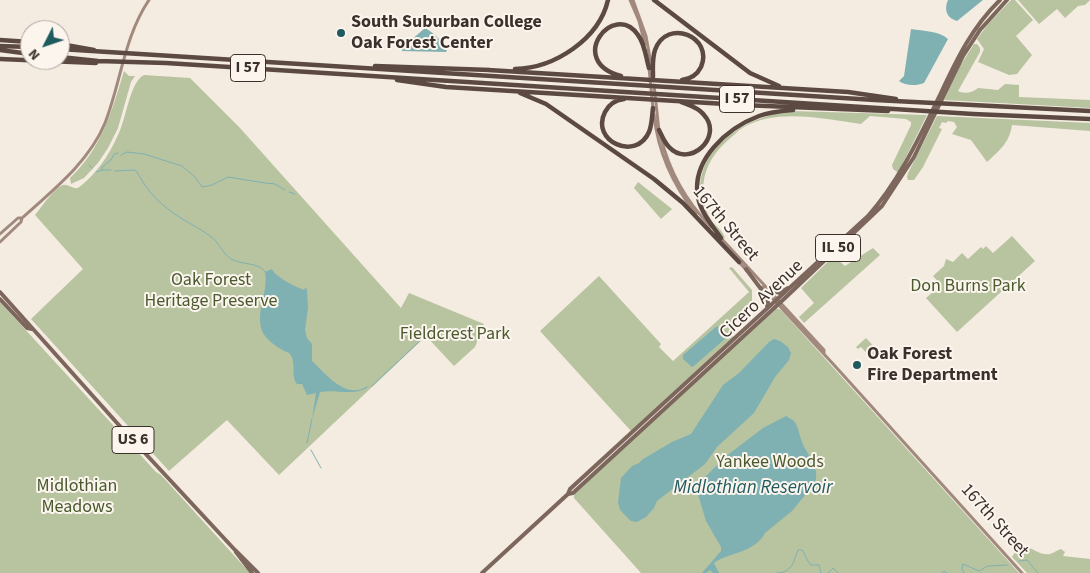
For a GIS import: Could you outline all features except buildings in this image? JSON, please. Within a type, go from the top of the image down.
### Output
[{"type":"highway","points":[[488,70],[534,67],[565,54],[592,32],[604,14],[608,0]]},
{"type":"highway","points":[[654,0],[750,73],[777,86],[792,89]]},
{"type":"highway","points":[[630,78],[610,72],[601,65],[596,55],[594,47],[597,40],[601,34],[612,26],[625,26],[637,32],[649,68]]},
{"type":"highway","points":[[651,77],[654,56],[659,42],[672,33],[687,34],[700,45],[703,55],[701,66],[696,74],[690,78],[668,81]]},
{"type":"highway","points":[[0,41],[20,42]]},
{"type":"highway","points":[[0,41],[20,45]]},
{"type":"highway","points":[[70,45],[89,48],[100,52]]},
{"type":"highway","points":[[0,50],[20,53]]},
{"type":"highway","name":"I 57","points":[[70,50],[1090,111]]},
{"type":"highway","name":"I 57","points":[[70,58],[927,111],[1090,119]]},
{"type":"highway","points":[[0,60],[95,63],[112,61]]},
{"type":"highway","points":[[363,68],[382,66],[630,78],[870,94],[892,97],[902,101]]},
{"type":"highway","points":[[384,76],[427,85],[504,90],[819,109],[927,111]]},
{"type":"highway","points":[[504,90],[526,95],[546,104],[645,172],[683,203],[739,262]]},
{"type":"highway","points":[[637,98],[615,101],[605,112],[602,128],[606,136],[613,143],[627,147],[640,143],[646,138],[651,128],[653,108]]},
{"type":"highway","points":[[659,130],[669,148],[682,154],[696,152],[707,143],[709,136],[706,116],[699,110],[681,102],[667,100]]},
{"type":"highway","points":[[721,238],[704,214],[698,196],[698,180],[712,149],[738,127],[761,116],[778,112],[819,109]]},
{"type":"main road","points":[[0,242],[21,222],[22,218],[64,179],[90,150],[105,123],[136,23],[150,0]]},
{"type":"main road","name":"167th Street","points":[[632,0],[643,37],[651,77]]},
{"type":"main road","name":"167th Street","points":[[632,0],[646,36],[659,130],[665,152],[678,182],[692,204],[770,290],[777,302]]},
{"type":"main road","name":"Cicero Avenue","points":[[940,99],[968,38],[1000,0]]},
{"type":"main road","name":"Cicero Avenue","points":[[482,573],[568,494],[570,489],[765,310],[777,302],[868,216],[914,157],[931,117],[972,40],[1008,0]]},
{"type":"main road","name":"167th Street","points":[[654,102],[653,108],[662,153],[676,184],[704,224],[824,350],[824,354],[1022,573]]},
{"type":"main road","name":"Cicero Avenue","points":[[568,494],[573,493],[876,212],[900,176]]},
{"type":"main road","points":[[0,234],[18,218],[22,218]]},
{"type":"main road","points":[[746,269],[767,297],[768,303],[765,310]]},
{"type":"main road","points":[[770,290],[780,293],[794,284]]},
{"type":"main road","name":"US 6","points":[[0,292],[26,320],[32,330],[258,573]]},
{"type":"main road","name":"US 6","points":[[0,298],[27,328],[32,330]]},
{"type":"main road","name":"US 6","points":[[235,550],[252,573]]},
{"type":"green space","points":[[1011,0],[1015,0],[1033,20],[1016,36],[1032,55],[1017,74],[1009,75],[978,62],[984,49],[977,39],[988,24]]},
{"type":"green space","points":[[1018,0],[1090,0],[1085,5],[1078,6],[1065,18],[1057,9],[1039,24]]},
{"type":"green space","points":[[974,44],[977,44],[980,48],[980,52],[958,91],[968,92],[978,88],[998,90],[1005,84],[1019,85],[1019,97],[1090,100],[1090,108],[944,100],[960,66]]},
{"type":"green space","points":[[124,71],[129,76],[135,76],[131,82],[118,128],[98,163],[84,178],[71,184],[70,178],[81,167],[98,142],[110,115]]},
{"type":"green space","name":"Oak Forest Heritage Preserve","points":[[144,75],[190,78],[240,128],[401,308],[409,293],[484,324],[475,347],[454,366],[426,336],[279,475],[227,420],[169,471],[31,319],[83,269],[35,215],[59,187],[65,185],[78,188],[96,171],[106,157],[121,128],[135,85]]},
{"type":"green space","points":[[792,111],[927,115],[897,172],[893,169],[892,165],[911,125],[911,122],[906,119],[870,116],[861,124],[801,116],[786,116],[757,121],[737,132],[716,153],[709,164],[703,184],[705,206],[701,194],[702,174],[711,155],[725,139],[744,126],[767,116]]},
{"type":"green space","points":[[937,116],[1090,123],[1090,131],[1012,125],[1006,141],[987,162],[971,140],[952,134],[957,127],[954,122],[942,122],[939,128],[942,129],[923,167],[914,180],[908,180],[908,173]]},
{"type":"green space","points":[[638,182],[672,209],[661,219],[634,188]]},
{"type":"green space","points":[[705,208],[710,218],[725,239],[708,216]]},
{"type":"green space","name":"Don Burns Park","points":[[1012,236],[1035,261],[957,332],[926,298],[941,285],[933,276],[944,266],[946,259],[953,262],[962,253],[968,259],[981,247],[983,249],[986,246],[993,253]]},
{"type":"green space","points":[[852,238],[857,244],[837,259],[845,266],[873,248],[880,255],[804,323],[799,317],[814,303],[801,288]]},
{"type":"green space","points":[[732,267],[752,290],[752,301],[730,323],[729,327],[733,337],[631,431],[540,331],[599,276],[661,344],[659,347],[673,361],[749,292],[729,268]]},
{"type":"green space","name":"Midlothian Meadows","points":[[0,302],[156,472],[161,475],[250,573],[0,573]]},
{"type":"green space","name":"Yankee Woods","points":[[776,308],[781,310],[1019,573],[641,573],[574,498],[574,494]]},
{"type":"green space","points":[[866,338],[881,354],[874,361],[861,347],[858,349],[856,347]]},
{"type":"green space","points":[[1023,547],[1046,554],[1061,549],[1065,552],[1063,556],[1090,559],[1090,573],[1027,573],[1012,557],[1015,552]]},
{"type":"water","points":[[948,0],[983,0],[957,21],[950,18],[947,13]]},
{"type":"water","points":[[425,28],[440,40],[447,50],[446,52],[402,51],[402,48]]},
{"type":"water","points":[[911,29],[936,33],[948,39],[924,83],[915,85],[904,84],[899,81],[904,76]]},
{"type":"water","points":[[272,269],[277,275],[291,284],[304,290],[306,287],[308,308],[305,330],[307,338],[312,344],[312,361],[338,385],[351,390],[358,390],[369,386],[353,392],[320,392],[312,419],[316,393],[307,395],[302,384],[297,384],[290,354],[270,341],[263,333],[260,318],[266,280],[265,272]]},
{"type":"water","points":[[717,326],[726,335],[726,338],[692,367],[683,359],[683,355]]},
{"type":"water","name":"Midlothian Reservoir","points":[[774,339],[788,347],[791,353],[789,360],[775,377],[754,413],[717,447],[705,464],[657,501],[646,517],[637,522],[631,521],[620,510],[618,502],[621,478],[632,466],[643,459],[672,442],[691,434],[723,385],[739,373]]},
{"type":"water","name":"Midlothian Reservoir","points":[[786,416],[796,424],[816,471],[815,483],[792,511],[765,533],[755,545],[714,563],[719,573],[713,573],[710,570],[702,573],[721,551],[721,547],[706,521],[697,491],[699,483],[725,457],[763,428]]},
{"type":"waterway","points":[[121,155],[127,152],[144,154],[182,166],[195,177],[202,187],[212,185],[228,177],[275,184],[285,190]]},
{"type":"waterway","points":[[102,170],[102,167],[111,160],[114,154],[118,153]]},
{"type":"waterway","points":[[89,165],[92,168]]},
{"type":"waterway","points":[[96,172],[111,170]]},
{"type":"waterway","points":[[115,171],[134,170],[137,172],[145,186],[161,204],[213,238],[231,259],[255,265],[265,272]]},
{"type":"waterway","points":[[289,192],[295,194]]},
{"type":"waterway","points":[[372,386],[424,335]]},
{"type":"waterway","points":[[307,443],[312,419]]},
{"type":"waterway","points":[[311,450],[321,468]]},
{"type":"waterway","points":[[777,573],[786,571],[789,568],[798,550],[802,550],[811,565],[819,565],[821,573]]},
{"type":"waterway","points":[[1019,561],[1027,560],[1038,573]]},
{"type":"waterway","points":[[964,573],[962,569],[963,564],[979,571],[988,566],[1008,565]]},
{"type":"waterway","points":[[828,573],[833,568],[838,573]]},
{"type":"waterway","points":[[942,573],[944,571],[947,573]]},
{"type":"place","name":"South Suburban College Oak Forest Center","points":[[341,33]]},
{"type":"place","name":"Oak Forest Fire Department","points":[[857,365]]},
{"type":"park label","name":"Fieldcrest Park","points":[[455,335]]}]
